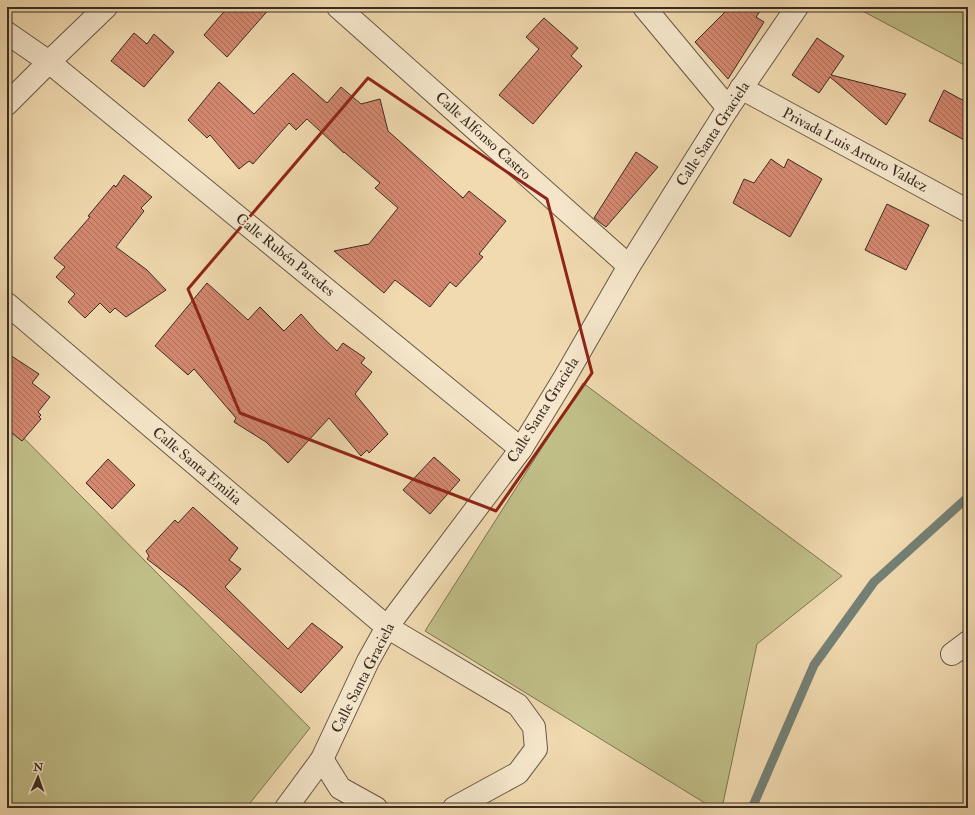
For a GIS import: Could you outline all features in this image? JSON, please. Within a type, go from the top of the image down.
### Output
[{"type":"street","name":"Calle Alfonso Castro","points":[[338,7],[628,266]]},
{"type":"street","points":[[644,7],[728,108]]},
{"type":"street","name":"Calle Santa Graciela","points":[[286,808],[322,758],[368,661],[388,627],[521,449],[561,383],[628,266],[741,88],[797,7]]},
{"type":"street","points":[[7,104],[99,11]]},
{"type":"street","name":"Calle Rubén Paredes","points":[[7,34],[49,62],[521,449]]},
{"type":"street","name":"Privada Luis Arturo Valdez","points":[[741,88],[968,211]]},
{"type":"street","name":"Calle Santa Emilia","points":[[7,304],[388,627],[518,705],[534,727],[536,749],[518,773],[454,808]]},
{"type":"street","points":[[322,758],[340,788],[376,808]]},
{"type":"highlighted area","points":[[368,78],[547,199],[592,373],[496,511],[240,413],[188,289]]},
{"type":"shaded area","points":[[855,7],[968,7],[968,67]]},
{"type":"shaded area","points":[[583,383],[842,576],[757,644],[722,808],[713,808],[425,631]]},
{"type":"shaded area","points":[[7,421],[310,728],[246,808],[7,808]]},
{"type":"building","points":[[228,7],[271,7],[227,57],[204,35]]},
{"type":"building","points":[[730,7],[763,7],[756,17],[764,22],[728,79],[695,42]]},
{"type":"building","points":[[544,18],[578,48],[571,56],[582,66],[533,124],[499,95],[539,49],[526,37]]},
{"type":"building","points":[[134,33],[147,44],[154,34],[174,52],[144,87],[111,61]]},
{"type":"building","points":[[817,38],[844,56],[831,75],[906,94],[886,125],[830,77],[819,93],[792,75]]},
{"type":"building","points":[[293,73],[327,103],[341,87],[361,104],[380,99],[388,131],[463,198],[469,191],[506,221],[479,254],[483,257],[456,287],[450,282],[430,307],[395,280],[384,293],[334,251],[369,244],[398,208],[375,188],[380,183],[307,119],[296,130],[289,123],[253,164],[249,161],[239,169],[210,135],[207,138],[188,120],[219,82],[254,114]]},
{"type":"building","points":[[944,90],[968,103],[968,142],[929,121]]},
{"type":"building","points":[[636,152],[658,167],[606,227],[594,218]]},
{"type":"building","points":[[771,159],[784,168],[788,159],[822,179],[790,237],[733,203],[744,179],[754,183]]},
{"type":"building","points":[[124,175],[152,197],[141,208],[144,211],[116,247],[147,270],[166,290],[126,317],[115,308],[110,313],[100,303],[85,318],[68,302],[75,294],[56,277],[65,267],[54,258],[90,217],[88,216],[114,185],[116,187]]},
{"type":"building","points":[[887,204],[929,225],[906,270],[865,250]]},
{"type":"building","points":[[207,283],[248,320],[260,307],[284,331],[301,314],[337,351],[343,343],[365,358],[361,363],[372,372],[355,394],[388,434],[369,453],[367,450],[361,456],[329,418],[288,463],[266,442],[234,422],[236,418],[194,369],[188,375],[155,346]]},
{"type":"building","points":[[7,353],[39,374],[32,383],[50,397],[38,412],[41,415],[39,417],[41,419],[22,441],[7,429]]},
{"type":"building","points":[[434,457],[460,480],[430,514],[403,490]]},
{"type":"building","points":[[108,459],[135,485],[112,509],[86,483]]},
{"type":"building","points":[[193,507],[238,548],[229,560],[241,569],[225,587],[288,649],[312,623],[343,647],[301,693],[185,588],[147,559],[149,556],[146,551],[175,520],[178,523]]},
{"type":"waterway","points":[[752,808],[814,665],[874,582],[968,497]]}]
